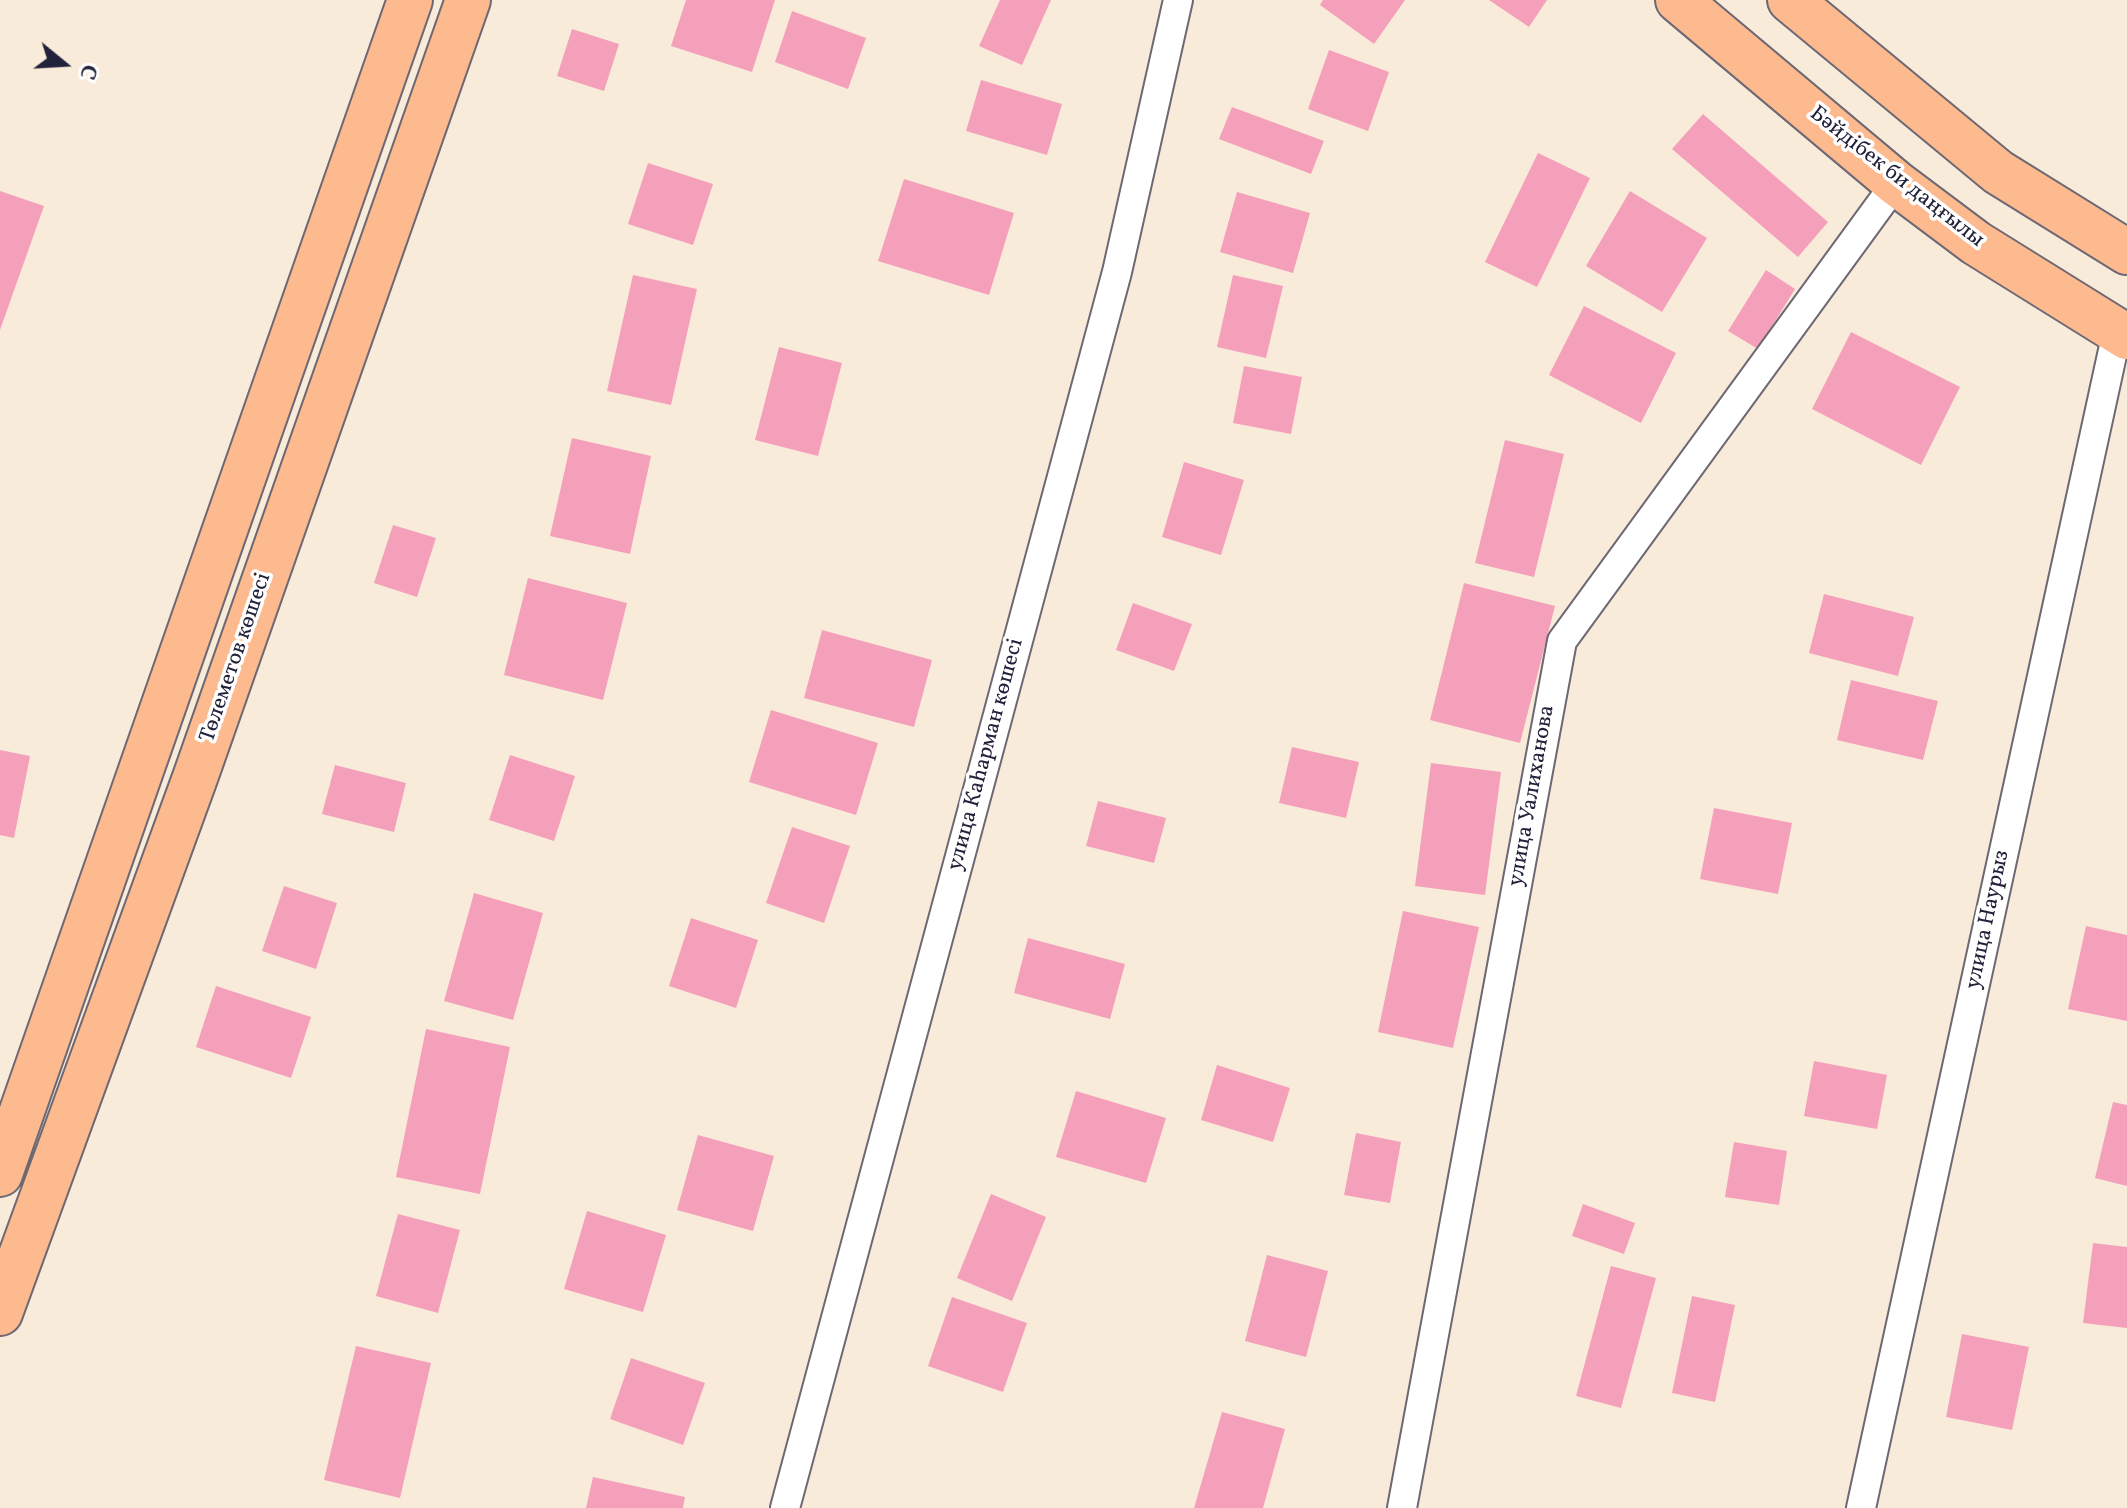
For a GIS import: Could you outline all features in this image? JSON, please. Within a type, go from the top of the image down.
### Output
[{"type":"main road","points":[[0,1174],[410,0]]},
{"type":"main road","name":"Төлеметов көшесі","points":[[0,1313],[196,775],[468,0]]},
{"type":"main road","name":"Бәйдібек би даңғылы","points":[[1678,0],[1896,183],[1976,243],[2122,335]]},
{"type":"main road","points":[[1790,0],[1998,172],[2127,252]]},
{"type":"street","name":"улица Каһарман көшесі","points":[[785,1508],[1117,272],[1178,0]]},
{"type":"street","name":"улица Уалиханова","points":[[1402,1508],[1562,641],[1896,183]]},
{"type":"street","name":"улица Наурыз","points":[[1861,1508],[2122,335]]},
{"type":"building","points":[[686,0],[775,0],[752,72],[671,46]]},
{"type":"building","points":[[1000,0],[1051,0],[1022,65],[979,46]]},
{"type":"building","points":[[1323,0],[1405,0],[1374,44],[1320,5]]},
{"type":"building","points":[[1489,0],[1547,0],[1529,27]]},
{"type":"building","points":[[792,11],[866,38],[848,89],[775,62]]},
{"type":"building","points":[[572,29],[619,44],[604,91],[557,76]]},
{"type":"building","points":[[1329,50],[1389,72],[1368,131],[1308,109]]},
{"type":"building","points":[[981,80],[1062,104],[1047,155],[966,131]]},
{"type":"building","points":[[1232,107],[1324,141],[1311,174],[1219,139]]},
{"type":"building","points":[[1703,114],[1828,222],[1798,257],[1672,149]]},
{"type":"building","points":[[1538,153],[1590,178],[1537,287],[1485,262]]},
{"type":"building","points":[[648,163],[713,184],[693,245],[628,224]]},
{"type":"building","points":[[904,179],[1014,213],[989,295],[878,261]]},
{"type":"building","points":[[0,191],[44,206],[0,330]]},
{"type":"building","points":[[1630,191],[1707,238],[1662,312],[1586,266]]},
{"type":"building","points":[[1237,192],[1310,213],[1293,273],[1220,252]]},
{"type":"building","points":[[1766,270],[1795,289],[1758,349],[1728,331]]},
{"type":"building","points":[[633,275],[697,289],[671,405],[607,391]]},
{"type":"building","points":[[1233,275],[1283,286],[1266,358],[1217,347]]},
{"type":"building","points":[[1584,306],[1676,353],[1641,423],[1549,375]]},
{"type":"building","points":[[1851,332],[1960,387],[1921,465],[1812,409]]},
{"type":"building","points":[[779,347],[842,363],[818,456],[755,440]]},
{"type":"building","points":[[1244,366],[1302,377],[1291,434],[1233,423]]},
{"type":"building","points":[[572,438],[651,456],[630,554],[550,536]]},
{"type":"building","points":[[1505,440],[1564,454],[1534,577],[1475,563]]},
{"type":"building","points":[[1184,462],[1244,480],[1221,555],[1162,537]]},
{"type":"building","points":[[393,525],[436,538],[417,597],[374,583]]},
{"type":"building","points":[[528,578],[627,603],[603,700],[504,675]]},
{"type":"building","points":[[1464,583],[1555,606],[1520,743],[1430,720]]},
{"type":"building","points":[[1824,594],[1914,617],[1898,676],[1809,653]]},
{"type":"building","points":[[1133,603],[1192,624],[1174,671],[1116,650]]},
{"type":"building","points":[[822,630],[932,660],[914,727],[804,698]]},
{"type":"building","points":[[1851,680],[1938,701],[1923,760],[1837,740]]},
{"type":"building","points":[[771,710],[878,743],[856,815],[749,782]]},
{"type":"building","points":[[1292,747],[1359,762],[1346,818],[1279,803]]},
{"type":"building","points":[[0,750],[30,756],[14,838],[0,835]]},
{"type":"building","points":[[510,755],[575,776],[554,841],[489,820]]},
{"type":"building","points":[[1431,763],[1501,772],[1485,895],[1415,886]]},
{"type":"building","points":[[335,765],[406,783],[394,832],[322,814]]},
{"type":"building","points":[[1098,801],[1166,818],[1154,863],[1086,846]]},
{"type":"building","points":[[1714,808],[1792,823],[1778,894],[1700,879]]},
{"type":"building","points":[[792,827],[850,846],[824,923],[766,903]]},
{"type":"building","points":[[284,886],[337,903],[316,969],[262,951]]},
{"type":"building","points":[[474,893],[543,913],[513,1020],[444,1001]]},
{"type":"building","points":[[1403,911],[1479,927],[1453,1048],[1378,1032]]},
{"type":"building","points":[[691,918],[758,940],[736,1008],[669,986]]},
{"type":"building","points":[[2086,926],[2127,935],[2127,1021],[2068,1009]]},
{"type":"building","points":[[1028,938],[1125,964],[1110,1019],[1014,993]]},
{"type":"building","points":[[216,986],[311,1017],[291,1078],[196,1047]]},
{"type":"building","points":[[426,1029],[510,1047],[480,1194],[396,1177]]},
{"type":"building","points":[[1814,1061],[1887,1075],[1877,1129],[1804,1116]]},
{"type":"building","points":[[1217,1065],[1290,1088],[1273,1142],[1201,1120]]},
{"type":"building","points":[[1076,1091],[1166,1118],[1146,1183],[1056,1157]]},
{"type":"building","points":[[2113,1102],[2127,1105],[2127,1186],[2095,1178]]},
{"type":"building","points":[[1356,1133],[1401,1142],[1390,1203],[1344,1195]]},
{"type":"building","points":[[698,1135],[774,1156],[753,1231],[677,1210]]},
{"type":"building","points":[[1734,1142],[1787,1151],[1779,1205],[1725,1197]]},
{"type":"building","points":[[991,1194],[1046,1217],[1012,1301],[957,1278]]},
{"type":"building","points":[[1583,1204],[1635,1223],[1624,1254],[1572,1236]]},
{"type":"building","points":[[587,1211],[666,1235],[643,1312],[564,1289]]},
{"type":"building","points":[[398,1214],[460,1230],[438,1313],[376,1296]]},
{"type":"building","points":[[2093,1243],[2127,1247],[2127,1328],[2083,1323]]},
{"type":"building","points":[[1267,1255],[1328,1271],[1306,1357],[1245,1341]]},
{"type":"building","points":[[1611,1266],[1656,1278],[1621,1408],[1576,1396]]},
{"type":"building","points":[[1692,1296],[1735,1305],[1715,1402],[1672,1393]]},
{"type":"building","points":[[952,1297],[1027,1323],[1003,1392],[928,1366]]},
{"type":"building","points":[[1962,1334],[2029,1347],[2012,1430],[1946,1417]]},
{"type":"building","points":[[356,1346],[431,1363],[400,1498],[324,1480]]},
{"type":"building","points":[[631,1358],[705,1383],[683,1445],[610,1419]]},
{"type":"building","points":[[1222,1412],[1285,1429],[1263,1508],[1194,1508]]},
{"type":"building","points":[[593,1477],[685,1497],[683,1508],[586,1508]]}]
